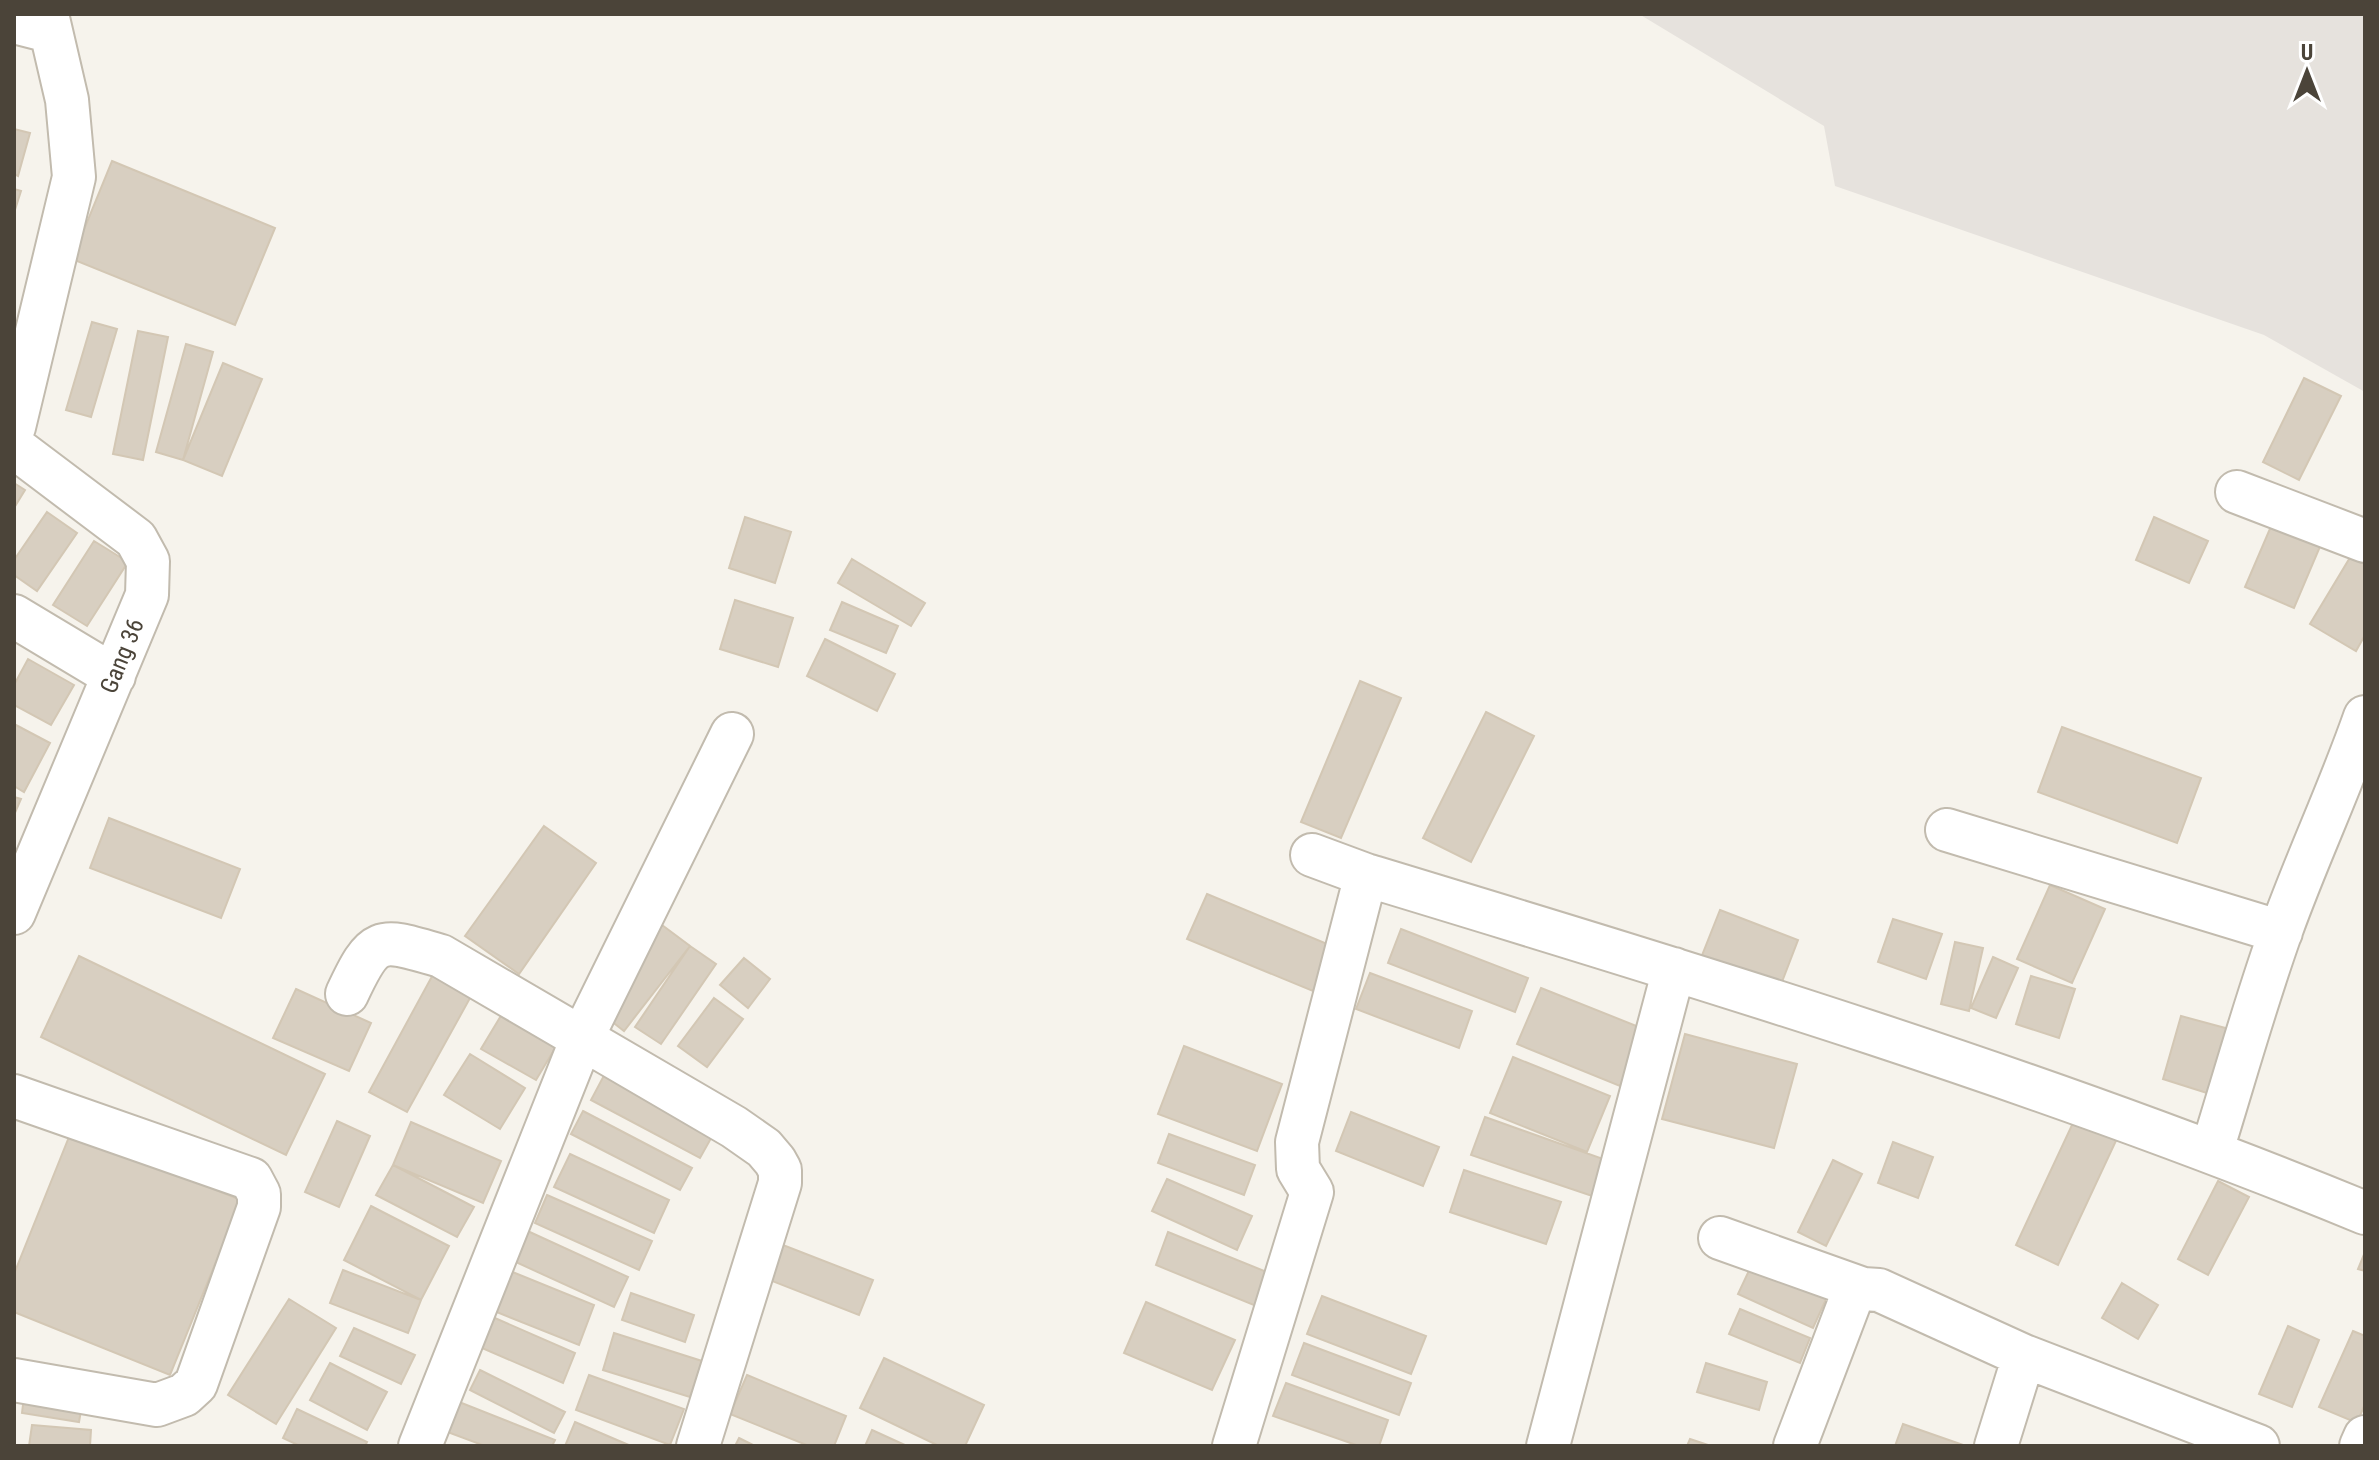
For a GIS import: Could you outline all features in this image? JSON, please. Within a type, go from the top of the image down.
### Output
[{"type":"street","points":[[14,427],[74,177],[67,100],[37,23]]},
{"type":"street","name":"Gang 36","points":[[14,447],[136,539],[148,561],[147,595],[14,913]]},
{"type":"street","points":[[2237,492],[2365,541]]},
{"type":"street","points":[[14,616],[114,676]]},
{"type":"street","points":[[2212,1150],[2281,932],[2314,842],[2352,800],[2365,717]]},
{"type":"street","points":[[420,1446],[583,1036],[732,734]]},
{"type":"street","points":[[1947,830],[2281,932]]},
{"type":"street","points":[[1312,855],[1366,875],[1873,1032],[2212,1150],[2365,1213]]},
{"type":"street","points":[[1234,1446],[1312,1192],[1298,1169],[1297,1142],[1366,875]]},
{"type":"street","points":[[347,994],[365,954],[380,945],[402,944],[441,956],[583,1036],[764,1148],[780,1170],[780,1183],[698,1446]]},
{"type":"street","points":[[1548,1446],[1674,969]]},
{"type":"street","points":[[14,1096],[251,1179],[259,1194],[259,1207],[196,1384],[184,1395],[157,1405],[14,1380]]},
{"type":"street","points":[[1720,1238],[1863,1289],[1879,1290],[2024,1356],[2258,1446]]},
{"type":"street","points":[[1795,1446],[1852,1296],[1863,1289]]},
{"type":"street","points":[[1996,1446],[2024,1356]]},
{"type":"street","points":[[2361,1446],[2365,1437]]},
{"type":"shaded area","points":[[1639,14],[2365,14],[2365,392],[2264,335],[1835,186],[1824,126]]},
{"type":"building","points":[[14,129],[30,133],[18,176],[14,174]]},
{"type":"building","points":[[112,161],[275,228],[235,325],[72,259]]},
{"type":"building","points":[[14,189],[21,191],[14,213]]},
{"type":"building","points":[[92,322],[117,329],[91,417],[66,410]]},
{"type":"building","points":[[138,331],[168,337],[143,460],[113,454]]},
{"type":"building","points":[[186,344],[213,352],[183,460],[156,452]]},
{"type":"building","points":[[223,363],[262,379],[222,476],[183,460]]},
{"type":"building","points":[[2304,378],[2341,396],[2299,480],[2263,462]]},
{"type":"building","points":[[14,483],[25,490],[14,508]]},
{"type":"building","points":[[2278,510],[2327,530],[2294,608],[2245,587]]},
{"type":"building","points":[[47,512],[77,533],[37,591],[14,575],[14,560]]},
{"type":"building","points":[[745,517],[791,532],[775,583],[729,568]]},
{"type":"building","points":[[2154,517],[2208,541],[2189,583],[2136,560]]},
{"type":"building","points":[[94,541],[128,562],[87,626],[53,605]]},
{"type":"building","points":[[2357,546],[2365,551],[2365,635],[2356,651],[2310,624]]},
{"type":"building","points":[[852,559],[925,603],[911,626],[838,583]]},
{"type":"building","points":[[735,600],[793,618],[778,667],[720,649]]},
{"type":"building","points":[[842,602],[898,626],[886,653],[830,630]]},
{"type":"building","points":[[825,639],[895,674],[877,711],[807,676]]},
{"type":"building","points":[[28,659],[74,685],[51,725],[14,705],[14,685]]},
{"type":"building","points":[[1360,681],[1401,698],[1341,838],[1301,822]]},
{"type":"building","points":[[1486,712],[1534,736],[1471,862],[1423,838]]},
{"type":"building","points":[[14,724],[50,743],[24,792],[14,786]]},
{"type":"building","points":[[2062,727],[2201,778],[2177,843],[2038,792]]},
{"type":"building","points":[[14,797],[21,799],[14,815]]},
{"type":"building","points":[[109,818],[240,869],[221,918],[90,868]]},
{"type":"building","points":[[544,826],[596,863],[519,974],[465,936]]},
{"type":"building","points":[[2050,885],[2105,909],[2072,983],[2017,959]]},
{"type":"building","points":[[1207,894],[1332,946],[1313,991],[1187,939]]},
{"type":"building","points":[[1720,910],[1798,940],[1780,987],[1701,958]]},
{"type":"building","points":[[1893,919],[1942,934],[1926,979],[1878,962]]},
{"type":"building","points":[[662,925],[690,946],[624,1031],[596,1009]]},
{"type":"building","points":[[1401,929],[1528,978],[1515,1012],[1388,963]]},
{"type":"building","points":[[1955,942],[1983,948],[1969,1011],[1941,1004]]},
{"type":"building","points":[[690,946],[716,964],[661,1044],[635,1027]]},
{"type":"building","points":[[79,956],[325,1074],[286,1155],[41,1037]]},
{"type":"building","points":[[1993,957],[2018,968],[1996,1018],[1971,1008]]},
{"type":"building","points":[[744,958],[770,979],[748,1008],[720,985]]},
{"type":"building","points":[[436,969],[475,989],[407,1112],[369,1092]]},
{"type":"building","points":[[1370,973],[1472,1011],[1459,1048],[1356,1009]]},
{"type":"building","points":[[2031,976],[2075,989],[2059,1038],[2016,1024]]},
{"type":"building","points":[[1541,988],[1644,1029],[1620,1086],[1517,1044]]},
{"type":"building","points":[[296,989],[371,1023],[349,1071],[273,1038]]},
{"type":"building","points":[[714,998],[743,1019],[707,1067],[678,1046]]},
{"type":"building","points":[[505,1009],[560,1040],[536,1080],[481,1049]]},
{"type":"building","points":[[2181,1016],[2229,1029],[2210,1094],[2163,1079]]},
{"type":"building","points":[[1685,1034],[1797,1064],[1774,1148],[1662,1119]]},
{"type":"building","points":[[1184,1046],[1282,1084],[1257,1151],[1158,1114]]},
{"type":"building","points":[[470,1054],[525,1088],[500,1129],[444,1095]]},
{"type":"building","points":[[1513,1057],[1610,1096],[1587,1152],[1490,1113]]},
{"type":"building","points":[[609,1066],[719,1124],[700,1158],[591,1100]]},
{"type":"building","points":[[2079,1110],[2121,1130],[2058,1265],[2016,1245]]},
{"type":"building","points":[[583,1111],[692,1168],[680,1190],[571,1134]]},
{"type":"building","points":[[1351,1112],[1439,1147],[1423,1186],[1336,1151]]},
{"type":"building","points":[[1485,1117],[1620,1165],[1607,1201],[1471,1155]]},
{"type":"building","points":[[337,1121],[370,1136],[339,1207],[305,1192]]},
{"type":"building","points":[[411,1122],[501,1161],[483,1203],[393,1165]]},
{"type":"building","points":[[71,1132],[241,1200],[170,1375],[14,1312],[14,1274]]},
{"type":"building","points":[[1169,1134],[1255,1165],[1244,1195],[1158,1163]]},
{"type":"building","points":[[1893,1142],[1933,1157],[1918,1198],[1878,1183]]},
{"type":"building","points":[[570,1154],[669,1200],[654,1233],[554,1187]]},
{"type":"building","points":[[1833,1160],[1862,1174],[1826,1246],[1798,1232]]},
{"type":"building","points":[[393,1165],[474,1207],[457,1237],[376,1195]]},
{"type":"building","points":[[1464,1170],[1561,1202],[1546,1244],[1450,1212]]},
{"type":"building","points":[[1167,1179],[1252,1216],[1237,1250],[1152,1211]]},
{"type":"building","points":[[2218,1181],[2249,1197],[2208,1275],[2178,1259]]},
{"type":"building","points":[[547,1195],[652,1241],[639,1270],[535,1223]]},
{"type":"building","points":[[371,1206],[449,1246],[421,1300],[344,1260]]},
{"type":"building","points":[[521,1228],[628,1277],[614,1307],[507,1258]]},
{"type":"building","points":[[1168,1232],[1279,1277],[1266,1310],[1156,1265]]},
{"type":"building","points":[[770,1240],[873,1280],[859,1315],[757,1275]]},
{"type":"building","points":[[2365,1252],[2365,1271],[2358,1269]]},
{"type":"building","points":[[1754,1260],[1828,1295],[1813,1328],[1738,1294]]},
{"type":"building","points":[[343,1270],[421,1300],[408,1333],[330,1303]]},
{"type":"building","points":[[510,1271],[594,1305],[579,1345],[494,1311]]},
{"type":"building","points":[[2122,1283],[2158,1305],[2138,1339],[2102,1318]]},
{"type":"building","points":[[631,1293],[694,1315],[685,1342],[622,1320]]},
{"type":"building","points":[[1322,1296],[1426,1336],[1411,1374],[1307,1334]]},
{"type":"building","points":[[289,1299],[336,1328],[276,1424],[228,1395]]},
{"type":"building","points":[[1146,1302],[1235,1340],[1212,1390],[1124,1353]]},
{"type":"building","points":[[1740,1309],[1810,1338],[1800,1363],[1729,1334]]},
{"type":"building","points":[[488,1315],[575,1353],[563,1383],[475,1345]]},
{"type":"building","points":[[2288,1326],[2319,1340],[2292,1407],[2259,1394]]},
{"type":"building","points":[[354,1328],[415,1355],[401,1384],[340,1356]]},
{"type":"building","points":[[2353,1331],[2365,1336],[2365,1404],[2357,1423],[2319,1407]]},
{"type":"building","points":[[614,1333],[702,1361],[690,1397],[603,1370]]},
{"type":"building","points":[[1304,1343],[1411,1383],[1399,1415],[1292,1375]]},
{"type":"building","points":[[884,1358],[984,1405],[965,1446],[939,1446],[860,1408]]},
{"type":"building","points":[[330,1363],[387,1392],[367,1430],[310,1400]]},
{"type":"building","points":[[1706,1363],[1767,1382],[1759,1410],[1697,1392]]},
{"type":"building","points":[[480,1370],[565,1412],[554,1433],[470,1390]]},
{"type":"building","points":[[589,1375],[684,1409],[670,1445],[576,1410]]},
{"type":"building","points":[[747,1375],[846,1416],[834,1446],[809,1446],[730,1414]]},
{"type":"building","points":[[1286,1383],[1388,1420],[1379,1446],[1359,1446],[1273,1416]]},
{"type":"building","points":[[25,1389],[83,1399],[79,1422],[22,1413]]},
{"type":"building","points":[[454,1400],[555,1440],[552,1446],[485,1446],[442,1430]]},
{"type":"building","points":[[297,1409],[367,1442],[365,1446],[300,1446],[283,1438]]},
{"type":"building","points":[[575,1422],[631,1446],[565,1446]]},
{"type":"building","points":[[1903,1424],[1966,1446],[1895,1446]]},
{"type":"building","points":[[32,1425],[91,1430],[90,1446],[29,1446]]},
{"type":"building","points":[[872,1430],[907,1446],[865,1446]]},
{"type":"building","points":[[739,1438],[755,1446],[735,1446]]},
{"type":"building","points":[[1690,1439],[1711,1446],[1687,1446]]}]
